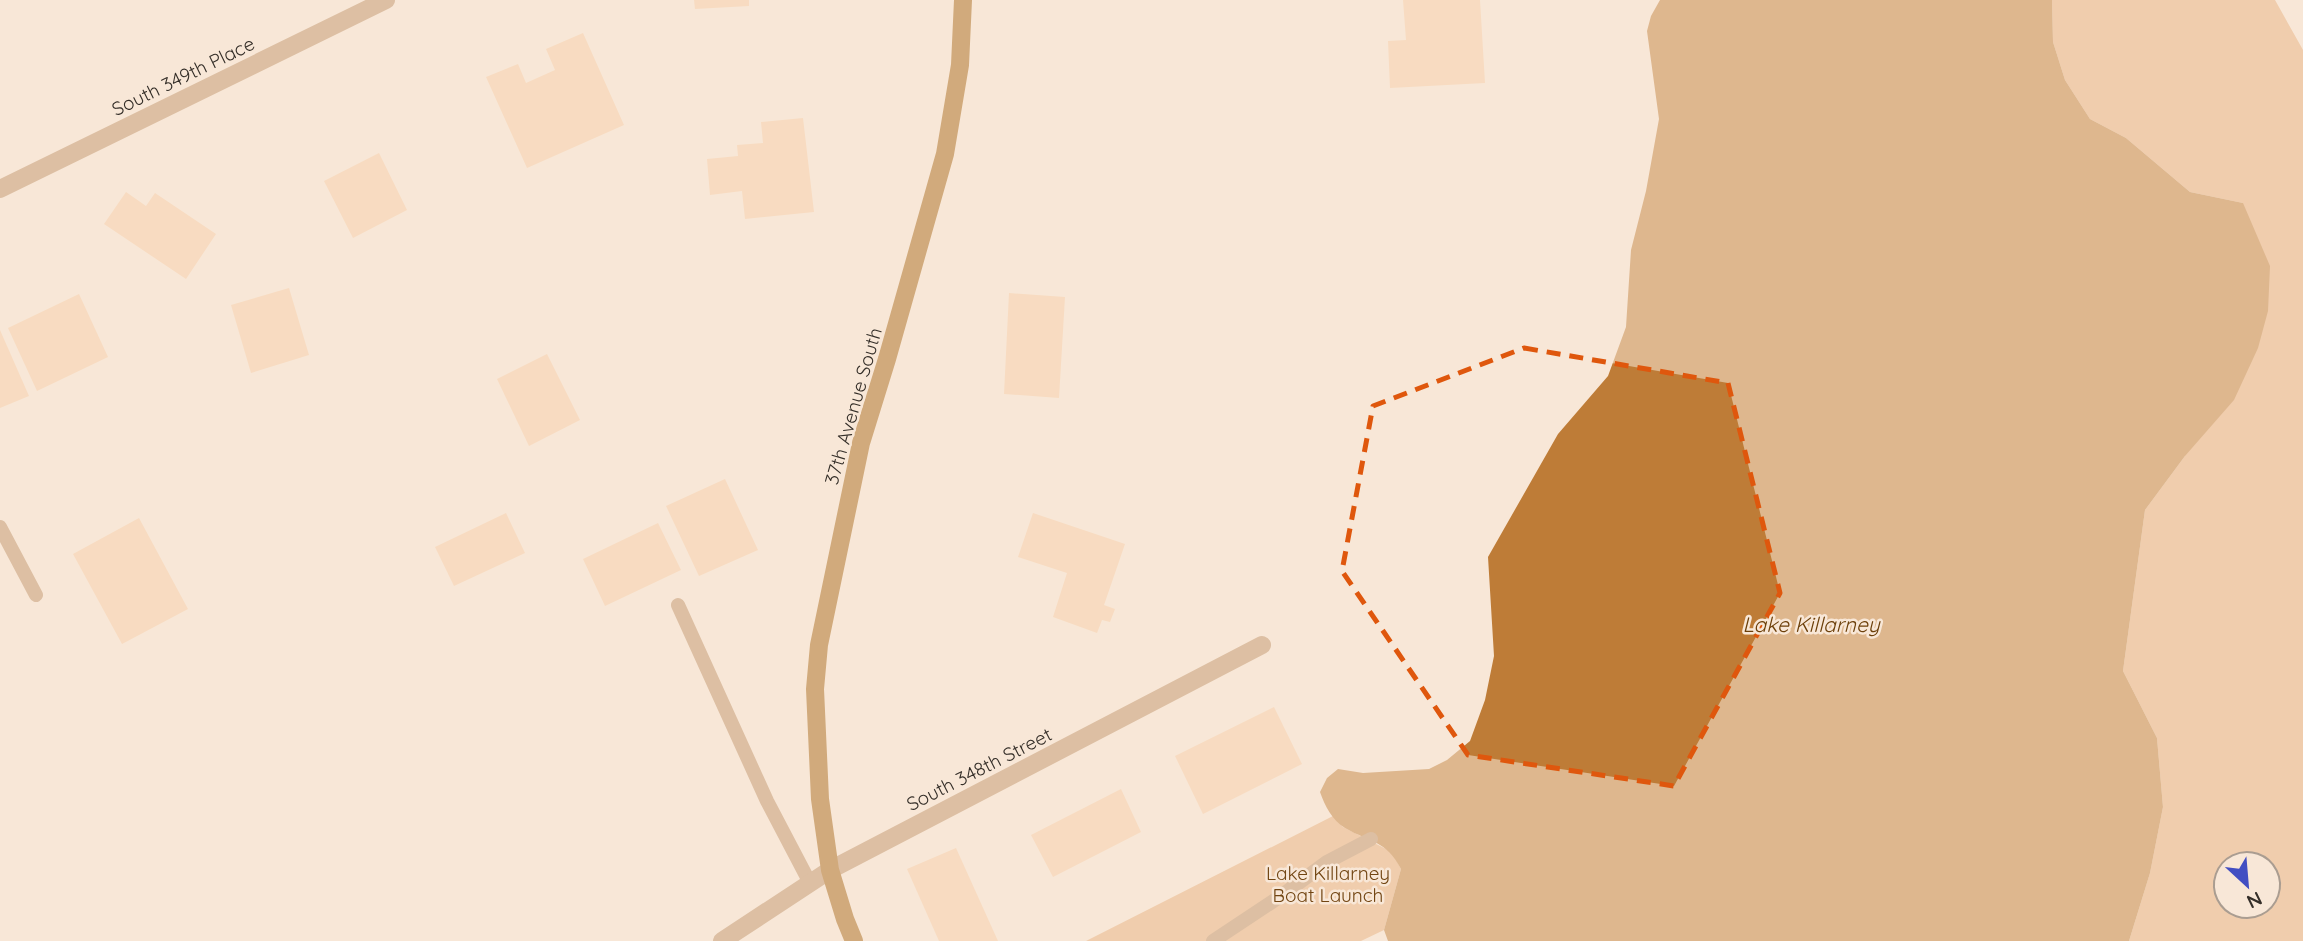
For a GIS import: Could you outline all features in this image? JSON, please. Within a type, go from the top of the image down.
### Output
[{"type":"street","name":"South 349th Place","points":[[0,190],[386,0]]},
{"type":"street","name":"37th Avenue South","points":[[854,941],[830,870],[820,799],[815,689],[819,645],[860,443],[891,346],[945,154],[960,65],[963,0]]},
{"type":"street","name":"South 348th Street","points":[[722,941],[830,870],[1262,645]]},
{"type":"lane","points":[[0,527],[36,595]]},
{"type":"lane","points":[[678,605],[767,801],[810,883]]},
{"type":"lane","points":[[1213,941],[1327,862],[1371,839]]},
{"type":"highlighted area","points":[[1524,348],[1728,383],[1780,593],[1674,786],[1468,755],[1342,571],[1373,406]]},
{"type":"green space","points":[[2052,0],[2275,0],[2303,50],[2303,941],[2129,941],[2150,873],[2163,807],[2157,738],[2123,671],[2145,510],[2185,456],[2243,203],[2190,192],[2126,138],[2090,119],[2065,80],[2053,42]]},
{"type":"green space","name":"Lake Killarney Boat Launch","points":[[1333,816],[1343,827],[1392,852],[1401,869],[1384,930],[1361,941],[1086,941]]},
{"type":"water","name":"Lake Killarney","points":[[1660,0],[2052,0],[2053,42],[2065,80],[2090,119],[2126,138],[2190,192],[2243,203],[2270,266],[2268,311],[2258,348],[2234,400],[2185,456],[2145,510],[2123,671],[2157,738],[2163,807],[2150,873],[2129,941],[1388,941],[1384,930],[1401,869],[1384,847],[1336,821],[1320,792],[1327,778],[1338,769],[1363,773],[1429,769],[1447,760],[1470,741],[1485,700],[1494,656],[1488,557],[1558,434],[1608,376],[1626,327],[1631,250],[1646,191],[1659,119],[1647,31],[1651,16]]},
{"type":"building","points":[[694,0],[749,0],[749,6],[695,9]]},
{"type":"building","points":[[1403,0],[1480,0],[1485,83],[1390,88],[1388,41],[1406,40]]},
{"type":"building","points":[[583,33],[624,125],[527,168],[486,77],[518,64],[526,83],[555,70],[546,49]]},
{"type":"building","points":[[803,118],[814,212],[745,219],[742,191],[710,195],[707,159],[738,156],[737,145],[763,143],[761,122]]},
{"type":"building","points":[[379,153],[407,210],[353,238],[324,181]]},
{"type":"building","points":[[126,192],[146,206],[155,193],[216,234],[186,279],[104,224]]},
{"type":"building","points":[[289,288],[309,355],[251,373],[231,305]]},
{"type":"building","points":[[1009,293],[1065,297],[1059,398],[1004,394]]},
{"type":"building","points":[[79,294],[108,357],[37,391],[8,328]]},
{"type":"building","points":[[0,330],[29,396],[0,408]]},
{"type":"building","points":[[547,354],[580,420],[529,446],[497,379]]},
{"type":"building","points":[[725,479],[758,550],[699,576],[666,506]]},
{"type":"building","points":[[506,513],[525,553],[454,586],[435,547]]},
{"type":"building","points":[[1033,513],[1125,544],[1104,605],[1115,609],[1110,622],[1102,620],[1097,633],[1053,617],[1067,573],[1018,557]]},
{"type":"building","points":[[139,518],[188,609],[122,644],[73,554]]},
{"type":"building","points":[[658,523],[681,570],[605,606],[583,559]]},
{"type":"building","points":[[1274,707],[1302,764],[1203,814],[1175,756]]},
{"type":"building","points":[[1121,789],[1141,832],[1053,877],[1031,835]]},
{"type":"building","points":[[956,848],[998,941],[939,941],[907,869]]}]
